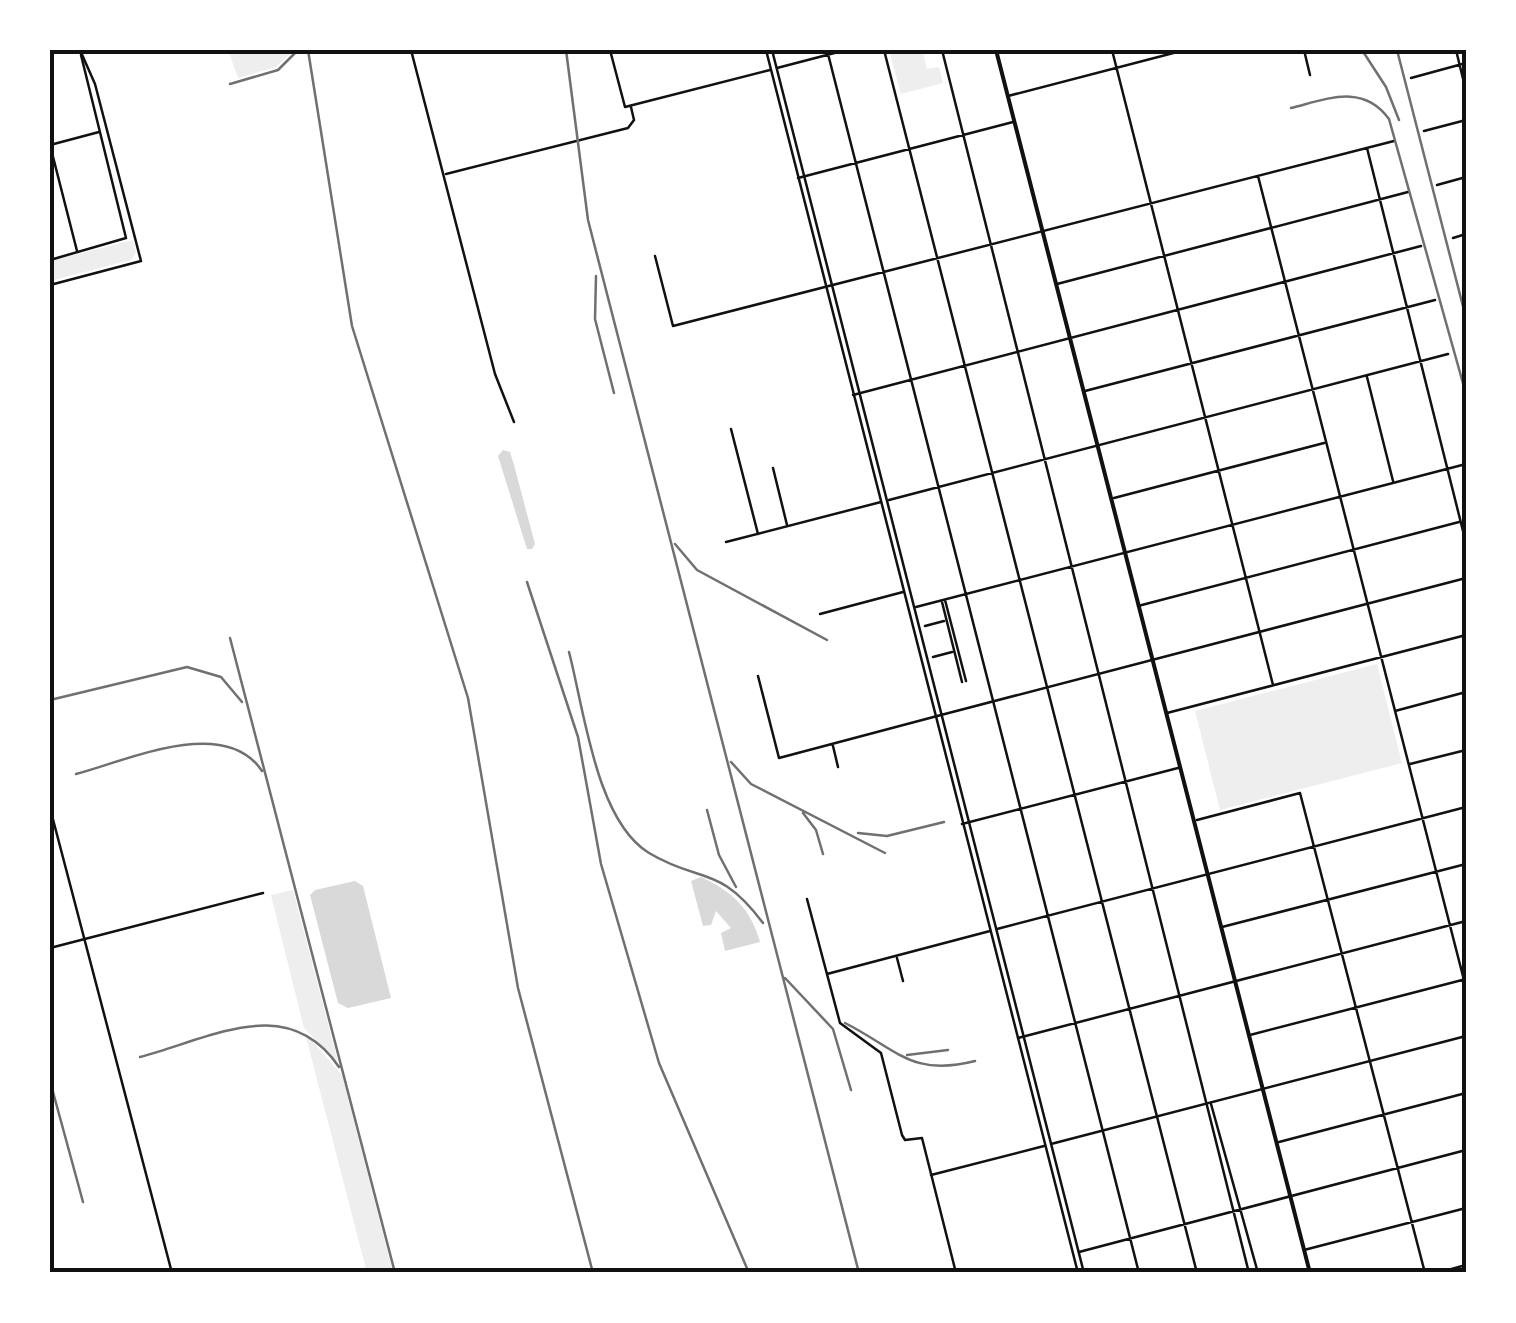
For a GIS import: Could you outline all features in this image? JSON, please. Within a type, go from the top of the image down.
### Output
[{"type":"main road","points":[[996,50],[1310,1273]]},
{"type":"street","points":[[50,260],[126,238],[80,50]]},
{"type":"street","points":[[50,285],[140,262],[94,84],[80,50]]},
{"type":"street","points":[[412,50],[496,377],[514,422]]},
{"type":"street","points":[[610,50],[624,107],[846,50]]},
{"type":"street","points":[[766,50],[804,177],[910,591],[1078,1273]]},
{"type":"street","points":[[772,50],[773,69],[825,287],[934,717],[1021,1038]]},
{"type":"street","points":[[884,50],[1196,1273]]},
{"type":"street","points":[[942,50],[1182,996],[1258,1273]]},
{"type":"street","points":[[1112,50],[1273,686]]},
{"type":"street","points":[[1008,96],[1185,50]]},
{"type":"street","points":[[1304,50],[1310,74]]},
{"type":"street","points":[[1456,50],[1466,90]]},
{"type":"street","points":[[827,52],[1139,1273]]},
{"type":"street","points":[[1411,78],[1466,63]]},
{"type":"street","points":[[444,175],[628,128],[634,120],[630,106]]},
{"type":"street","points":[[1424,131],[1466,120]]},
{"type":"street","points":[[798,178],[1014,122]]},
{"type":"street","points":[[78,252],[50,145],[101,132]]},
{"type":"street","points":[[655,256],[673,326],[1394,141]]},
{"type":"street","points":[[1366,148],[1466,543]]},
{"type":"street","points":[[1258,176],[1466,988]]},
{"type":"street","points":[[1438,185],[1466,177]]},
{"type":"street","points":[[1057,284],[1408,192]]},
{"type":"street","points":[[1453,238],[1466,234]]},
{"type":"street","points":[[853,395],[1421,246]]},
{"type":"street","points":[[1084,391],[1435,300]]},
{"type":"street","points":[[726,542],[1448,354]]},
{"type":"street","points":[[1366,374],[1394,482]]},
{"type":"street","points":[[732,429],[758,534]]},
{"type":"street","points":[[1111,499],[1326,442]]},
{"type":"street","points":[[907,609],[1466,464]]},
{"type":"street","points":[[772,468],[787,526]]},
{"type":"street","points":[[1138,606],[1461,522]]},
{"type":"street","points":[[758,676],[779,758],[1466,578]]},
{"type":"street","points":[[820,614],[910,591]]},
{"type":"street","points":[[943,600],[964,681]]},
{"type":"street","points":[[925,626],[948,620]]},
{"type":"street","points":[[1165,714],[1466,636]]},
{"type":"street","points":[[933,656],[956,650]]},
{"type":"street","points":[[1394,711],[1466,692]]},
{"type":"street","points":[[832,744],[838,767]]},
{"type":"street","points":[[1408,764],[1466,750]]},
{"type":"street","points":[[962,824],[1179,768]]},
{"type":"street","points":[[1193,821],[1300,793],[1425,1273]]},
{"type":"street","points":[[827,974],[1466,807]]},
{"type":"street","points":[[50,808],[172,1273]]},
{"type":"street","points":[[1221,928],[1466,864]]},
{"type":"street","points":[[50,948],[263,893]]},
{"type":"street","points":[[808,899],[840,1023],[881,1053],[905,1140],[922,1138],[956,1273]]},
{"type":"street","points":[[1021,1038],[1466,922]]},
{"type":"street","points":[[897,956],[904,981]]},
{"type":"street","points":[[1248,1036],[1465,979]]},
{"type":"street","points":[[931,1175],[1466,1036]]},
{"type":"street","points":[[1276,1143],[1466,1093]]},
{"type":"street","points":[[1210,1103],[1207,1108],[1249,1273]]},
{"type":"street","points":[[1048,1145],[1084,1273]]},
{"type":"street","points":[[1073,1253],[1466,1150]]},
{"type":"street","points":[[1304,1250],[1466,1208]]},
{"type":"street","points":[[1436,1273],[1466,1265]]},
{"type":"street","points":[[50,1266],[52,1273]]},
{"type":"shaded area","points":[[228,50],[290,50],[290,54],[276,67],[238,78]]},
{"type":"shaded area","points":[[889,50],[933,50],[923,53],[927,69],[939,67],[943,83],[901,94]]},
{"type":"shaded area","points":[[133,240],[136,252],[131,260],[50,281],[50,261]]},
{"type":"shaded area","points":[[503,450],[510,452],[514,465],[535,544],[532,549],[527,549],[498,456]]},
{"type":"shaded area","points":[[1377,664],[1402,763],[1220,810],[1195,711]]},
{"type":"shaded area","points":[[701,877],[739,902],[760,942],[725,951],[721,933],[731,928],[716,911],[711,925],[703,926],[691,881]]},
{"type":"shaded area","points":[[355,881],[363,886],[391,998],[348,1008],[338,1003],[310,895],[315,890]]},
{"type":"shaded area","points":[[293,890],[338,1062],[304,1028],[271,895]]},
{"type":"shaded area","points":[[305,1033],[342,1075],[393,1273],[367,1273]]},
{"type":"railway","points":[[230,84],[278,70],[298,50]]},
{"type":"railway","points":[[308,50],[352,326],[468,698],[518,988],[593,1273]]},
{"type":"railway","points":[[566,50],[588,220],[859,1273]]},
{"type":"railway","points":[[1362,50],[1386,87],[1399,120]]},
{"type":"railway","points":[[1397,50],[1466,318]]},
{"type":"railway","points":[[1291,108],[1331,98],[1356,97],[1379,108],[1389,119],[1466,394]]},
{"type":"railway","points":[[596,276],[595,319],[614,393]]},
{"type":"railway","points":[[675,544],[697,570],[827,640]]},
{"type":"railway","points":[[527,582],[578,737],[601,864],[659,1063],[749,1273]]},
{"type":"railway","points":[[230,638],[395,1273]]},
{"type":"railway","points":[[569,652],[604,790],[631,838],[649,853],[721,883],[748,904],[763,923]]},
{"type":"railway","points":[[50,700],[187,667],[221,677],[242,702]]},
{"type":"railway","points":[[76,774],[148,752],[201,744],[225,746],[246,754],[262,771]]},
{"type":"railway","points":[[731,762],[751,784],[885,853]]},
{"type":"railway","points":[[707,810],[719,855],[736,887]]},
{"type":"railway","points":[[803,813],[816,830],[823,854]]},
{"type":"railway","points":[[858,833],[887,836],[944,822]]},
{"type":"railway","points":[[785,978],[833,1029],[851,1090]]},
{"type":"railway","points":[[845,1023],[920,1063],[936,1066],[975,1061]]},
{"type":"railway","points":[[140,1057],[221,1032],[273,1026],[297,1031],[319,1044],[339,1067]]},
{"type":"railway","points":[[907,1055],[948,1050]]},
{"type":"railway","points":[[50,1081],[83,1202]]}]
